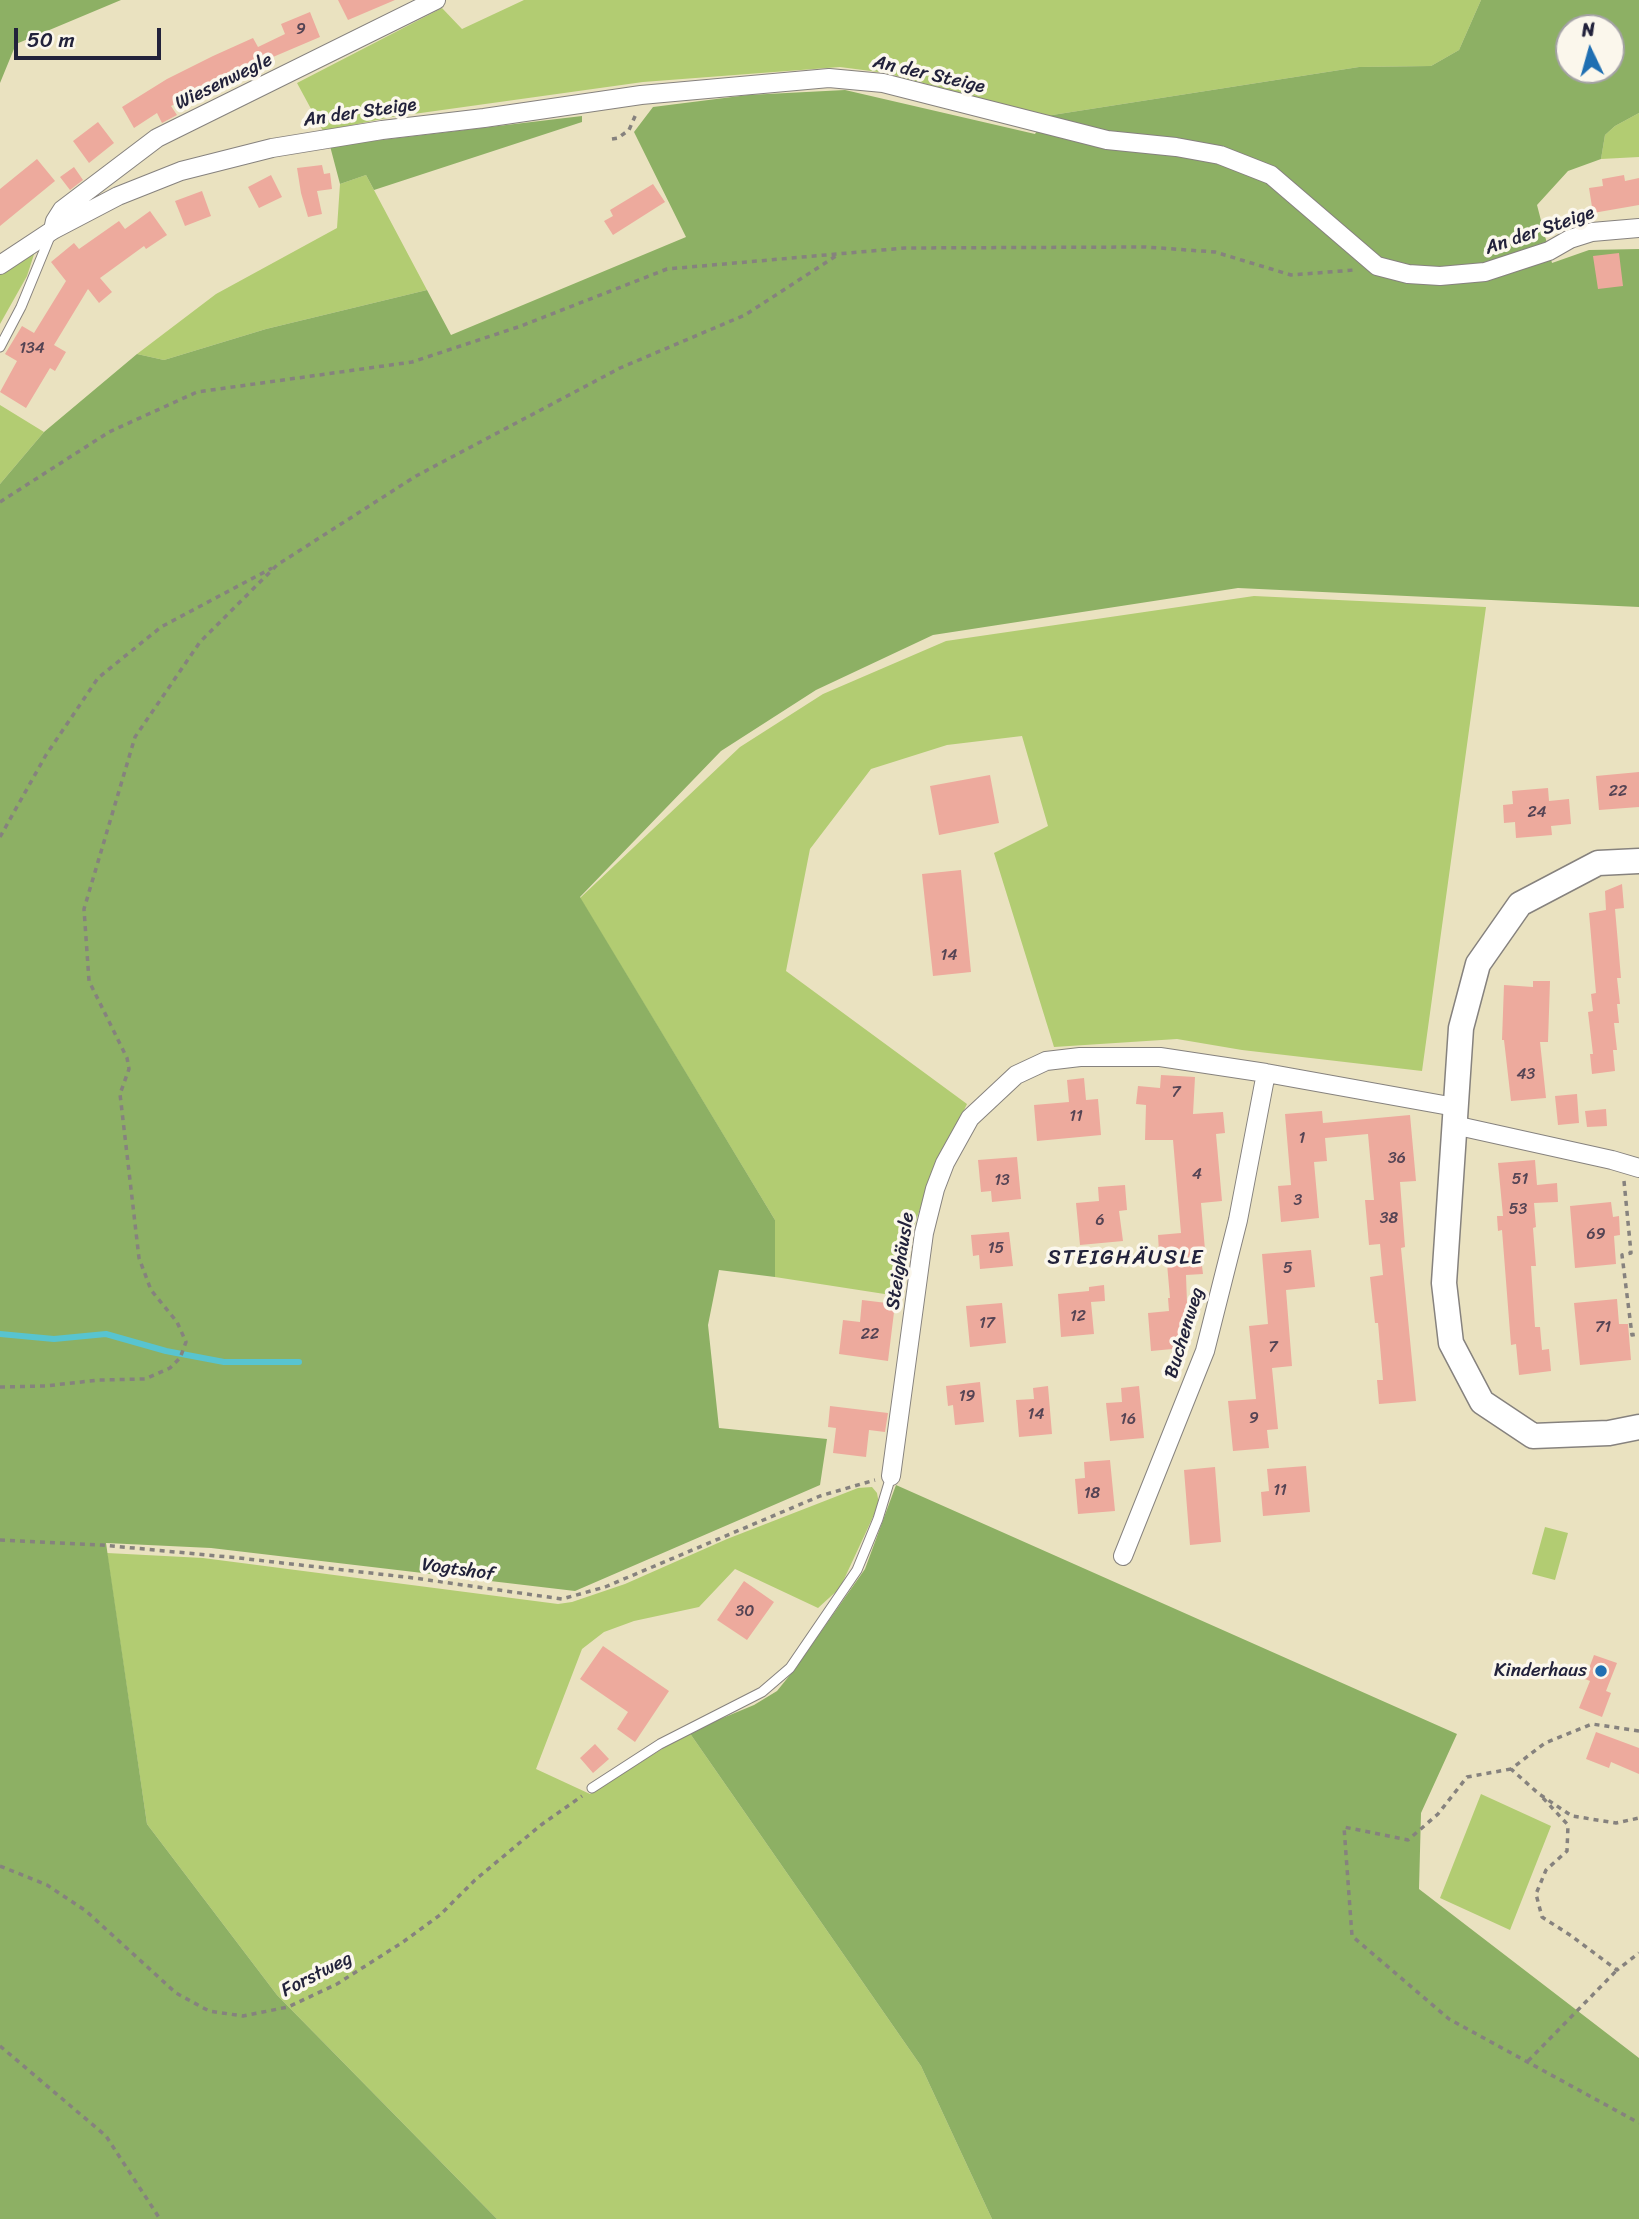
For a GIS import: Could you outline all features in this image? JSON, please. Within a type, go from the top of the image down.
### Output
[{"type":"street","name":"Wiesenwegle","points":[[53,230],[62,210],[158,138],[436,0]]},
{"type":"street","name":"An der Steige","points":[[0,265],[53,230],[118,196],[181,172],[272,148],[382,130],[641,95],[830,78],[883,83],[1107,140],[1176,147],[1220,155],[1271,175],[1377,266],[1408,274],[1440,276],[1485,272],[1549,251],[1570,239],[1592,232],[1639,228]]},
{"type":"street","points":[[1639,861],[1598,863],[1520,904],[1478,964],[1461,1028],[1444,1283],[1451,1343],[1482,1402],[1533,1436],[1609,1433],[1639,1427]]},
{"type":"street","name":"Steighäusle","points":[[891,1476],[924,1233],[934,1189],[970,1118],[1016,1075],[1046,1061],[1080,1057],[1160,1057],[1266,1073],[1455,1116],[1631,1166]]},
{"type":"street","name":"Buchenweg","points":[[1123,1556],[1205,1351],[1238,1220],[1266,1073]]},
{"type":"lane","points":[[0,347],[21,307],[53,230]]},
{"type":"lane","name":"Steighäusle","points":[[592,1788],[660,1744],[762,1692],[790,1668],[857,1570],[878,1519],[891,1476]]},
{"type":"path","points":[[612,139],[629,130],[641,95]]},
{"type":"path","points":[[0,502],[108,432],[197,392],[412,362],[521,326],[667,269],[905,248],[1146,247],[1215,252],[1291,275],[1334,273],[1377,266]]},
{"type":"path","points":[[0,837],[46,755],[98,678],[161,627],[277,565],[416,476],[620,368],[745,315],[839,254]]},
{"type":"path","points":[[0,1387],[45,1386],[99,1380],[145,1380],[170,1368],[180,1358],[186,1342],[177,1322],[151,1290],[139,1258],[120,1094],[129,1069],[127,1058],[89,981],[84,909],[135,737],[200,642],[277,565]]},
{"type":"path","points":[[1631,1166],[1631,1254],[1622,1255],[1632,1335],[1639,1334]]},
{"type":"path","name":"Vogtshof","points":[[0,1540],[102,1545],[252,1560],[414,1578],[562,1599],[606,1587],[820,1496],[891,1476]]},
{"type":"path","points":[[1639,1731],[1592,1724],[1545,1743],[1511,1769],[1467,1777],[1437,1814],[1408,1840],[1344,1827],[1352,1936],[1449,2019],[1639,2123]]},
{"type":"path","points":[[1511,1769],[1568,1825],[1567,1851],[1546,1870],[1536,1894],[1542,1917],[1617,1970]]},
{"type":"path","name":"Forstweg","points":[[0,1866],[47,1885],[86,1911],[176,1993],[209,2011],[243,2017],[288,2007],[337,1984],[403,1942],[440,1915],[475,1880],[532,1832],[592,1788]]},
{"type":"path","points":[[1539,1794],[1572,1816],[1616,1823],[1639,1818]]},
{"type":"path","points":[[1527,2062],[1617,1970],[1639,1953]]},
{"type":"path","points":[[0,2046],[106,2137],[160,2219]]},
{"type":"green space","points":[[0,0],[121,0],[16,44],[0,83]]},
{"type":"green space","points":[[524,0],[1481,0],[1459,50],[1431,66],[1359,67],[1046,116],[886,73],[840,67],[643,82],[392,117],[323,131],[297,83],[442,8],[462,29]]},
{"type":"green space","points":[[1481,0],[1639,0],[1639,113],[1615,126],[1605,135],[1601,159],[1568,171],[1537,205],[1552,263],[1589,250],[1639,249],[1639,607],[1238,588],[933,635],[816,690],[721,751],[580,897],[775,1220],[775,1277],[719,1270],[708,1325],[719,1428],[827,1439],[820,1485],[575,1591],[211,1548],[106,1543],[147,1824],[277,1995],[497,2219],[0,2219],[0,484],[44,432],[137,354],[164,360],[266,329],[427,290],[451,335],[686,237],[634,132],[653,107],[748,95],[845,90],[1035,134],[1046,116],[1359,67],[1431,66],[1459,50]]},
{"type":"green space","points":[[1639,113],[1639,157],[1601,159],[1605,135],[1615,126]]},
{"type":"green space","points":[[582,116],[582,122],[374,190],[366,175],[340,184],[330,146]]},
{"type":"green space","points":[[366,175],[427,290],[266,329],[164,360],[137,354],[216,294],[337,228],[340,184]]},
{"type":"green space","points":[[36,248],[27,276],[0,324],[0,275]]},
{"type":"green space","points":[[0,405],[44,432],[0,484]]},
{"type":"green space","points":[[1254,596],[1486,607],[1422,1071],[1242,1050],[1177,1039],[1054,1047],[994,853],[1048,826],[1022,736],[947,745],[871,769],[810,849],[786,971],[967,1104],[928,1185],[891,1295],[775,1277],[775,1220],[580,898],[740,747],[823,694],[946,641]]},
{"type":"green space","points":[[896,1485],[1457,1734],[1421,1813],[1419,1889],[1639,2058],[1639,2219],[992,2219],[921,2066],[689,1732],[754,1705],[777,1691],[865,1569]]},
{"type":"green space","points":[[872,1487],[877,1493],[879,1504],[840,1588],[818,1608],[735,1569],[699,1607],[634,1621],[604,1632],[582,1649],[536,1769],[590,1794],[689,1732],[921,2066],[992,2219],[497,2219],[277,1995],[147,1824],[107,1553],[203,1558],[558,1604],[625,1584],[727,1539],[858,1488]]},
{"type":"green space","points":[[1545,1527],[1568,1533],[1555,1580],[1532,1574]]},
{"type":"green space","points":[[1481,1794],[1551,1826],[1510,1930],[1440,1898]]},
{"type":"building","points":[[338,0],[395,0],[348,20]]},
{"type":"building","points":[[310,12],[320,37],[171,106],[177,115],[162,123],[157,113],[134,128],[122,107],[167,79],[253,38],[258,47],[285,34],[281,24]]},
{"type":"building","points":[[98,122],[114,143],[89,163],[73,141]]},
{"type":"building","points":[[37,159],[55,181],[0,226],[0,189]]},
{"type":"building","points":[[322,165],[324,174],[330,173],[332,189],[317,191],[322,214],[308,217],[297,168]]},
{"type":"building","points":[[74,167],[83,180],[70,190],[60,177]]},
{"type":"building","points":[[271,175],[282,197],[259,208],[248,187]]},
{"type":"building","points":[[1624,175],[1625,181],[1639,178],[1639,205],[1593,213],[1589,188],[1603,186],[1602,179]]},
{"type":"building","points":[[653,184],[665,202],[613,235],[604,221],[613,216],[610,210]]},
{"type":"building","points":[[202,191],[211,216],[185,226],[175,201]]},
{"type":"building","points":[[150,211],[167,235],[146,249],[144,246],[100,278],[112,292],[99,303],[88,289],[54,345],[66,352],[55,371],[50,368],[26,408],[0,392],[17,361],[5,354],[22,326],[34,333],[66,281],[51,262],[74,243],[79,249],[119,221],[125,229]]},
{"type":"building","points":[[1619,253],[1623,286],[1598,289],[1593,256]]},
{"type":"building","points":[[1639,772],[1639,807],[1599,810],[1596,776]]},
{"type":"building","points":[[990,775],[999,823],[939,835],[930,786]]},
{"type":"building","points":[[1548,788],[1549,801],[1569,799],[1571,824],[1551,826],[1552,835],[1516,838],[1515,822],[1504,823],[1503,805],[1513,804],[1512,791]]},
{"type":"building","points":[[961,870],[971,972],[933,976],[922,874]]},
{"type":"building","points":[[1622,884],[1624,908],[1615,909],[1621,978],[1617,978],[1619,1023],[1614,1023],[1617,1050],[1613,1050],[1615,1071],[1592,1074],[1590,1054],[1593,1054],[1588,1012],[1593,1011],[1591,994],[1596,993],[1589,913],[1606,910],[1605,891]]},
{"type":"building","points":[[1533,981],[1550,981],[1548,1042],[1540,1042],[1546,1098],[1511,1101],[1502,1040],[1504,985],[1533,987]]},
{"type":"building","points":[[1161,1075],[1195,1077],[1193,1114],[1223,1112],[1225,1133],[1216,1134],[1222,1201],[1201,1203],[1205,1250],[1200,1250],[1203,1274],[1186,1275],[1188,1332],[1182,1333],[1183,1348],[1151,1351],[1148,1313],[1169,1311],[1170,1298],[1166,1252],[1159,1252],[1158,1235],[1181,1233],[1173,1140],[1145,1140],[1146,1105],[1136,1104],[1138,1086],[1160,1088]]},
{"type":"building","points":[[1084,1078],[1086,1100],[1098,1099],[1101,1135],[1037,1141],[1034,1105],[1069,1102],[1067,1080]]},
{"type":"building","points":[[1577,1094],[1579,1123],[1558,1125],[1555,1096]]},
{"type":"building","points":[[1606,1109],[1607,1126],[1587,1127],[1585,1111]]},
{"type":"building","points":[[1322,1111],[1323,1123],[1410,1115],[1416,1181],[1400,1182],[1405,1247],[1401,1248],[1416,1401],[1379,1404],[1377,1380],[1383,1380],[1378,1323],[1375,1323],[1370,1277],[1383,1275],[1380,1244],[1369,1245],[1365,1200],[1374,1200],[1368,1134],[1325,1138],[1327,1161],[1314,1162],[1319,1218],[1281,1222],[1278,1186],[1291,1185],[1285,1114]]},
{"type":"building","points":[[1017,1157],[1021,1199],[992,1202],[991,1191],[981,1192],[978,1160]]},
{"type":"building","points":[[1535,1160],[1537,1185],[1557,1183],[1558,1202],[1534,1203],[1536,1266],[1531,1266],[1535,1327],[1540,1327],[1542,1350],[1549,1349],[1551,1371],[1519,1375],[1516,1344],[1511,1345],[1502,1230],[1498,1231],[1497,1216],[1503,1216],[1498,1163]]},
{"type":"building","points":[[1125,1185],[1127,1210],[1119,1211],[1123,1241],[1080,1245],[1076,1203],[1099,1201],[1098,1187]]},
{"type":"building","points":[[1611,1202],[1613,1217],[1619,1216],[1620,1235],[1614,1236],[1616,1264],[1575,1268],[1570,1206]]},
{"type":"building","points":[[1009,1232],[1013,1266],[980,1269],[979,1255],[973,1256],[971,1235]]},
{"type":"building","points":[[1311,1250],[1315,1287],[1286,1290],[1292,1366],[1272,1368],[1278,1429],[1267,1430],[1269,1448],[1233,1451],[1228,1401],[1256,1399],[1249,1326],[1268,1324],[1262,1254]]},
{"type":"building","points":[[1104,1285],[1105,1301],[1091,1302],[1094,1334],[1061,1337],[1058,1294],[1089,1291],[1089,1287]]},
{"type":"building","points":[[1617,1299],[1619,1324],[1628,1324],[1631,1360],[1580,1365],[1574,1303]]},
{"type":"building","points":[[862,1300],[895,1304],[888,1361],[839,1354],[843,1320],[860,1322]]},
{"type":"building","points":[[1002,1303],[1006,1343],[970,1347],[966,1306]]},
{"type":"building","points":[[980,1382],[984,1422],[955,1425],[953,1405],[948,1406],[946,1386]]},
{"type":"building","points":[[1048,1386],[1052,1434],[1019,1437],[1016,1400],[1034,1399],[1033,1388]]},
{"type":"building","points":[[1139,1386],[1144,1438],[1110,1441],[1106,1403],[1122,1402],[1121,1388]]},
{"type":"building","points":[[830,1406],[888,1413],[885,1432],[869,1430],[866,1457],[833,1453],[836,1428],[828,1427]]},
{"type":"building","points":[[1110,1460],[1115,1511],[1078,1514],[1075,1479],[1085,1478],[1084,1462]]},
{"type":"building","points":[[1306,1466],[1310,1512],[1263,1516],[1261,1492],[1269,1491],[1267,1469]]},
{"type":"building","points":[[1215,1467],[1221,1542],[1190,1545],[1184,1470]]},
{"type":"building","points":[[744,1581],[774,1602],[747,1640],[717,1620]]},
{"type":"building","points":[[603,1646],[669,1691],[635,1742],[617,1729],[628,1712],[580,1679]]},
{"type":"building","points":[[1594,1655],[1617,1663],[1606,1691],[1611,1693],[1602,1717],[1579,1708],[1590,1681],[1585,1679]]},
{"type":"building","points":[[1596,1732],[1639,1748],[1639,1774],[1611,1762],[1609,1768],[1586,1759]]},
{"type":"building","points":[[595,1744],[609,1759],[593,1773],[580,1758]]},
{"type":"waterway","points":[[0,1334],[54,1339],[106,1334],[166,1351],[224,1362],[299,1362]]},
{"type":"place","name":"Kinderhaus","points":[[1601,1671]]},
{"type":"district","name":"STEIGHÄUSLE","points":[[1126,1259]]}]
